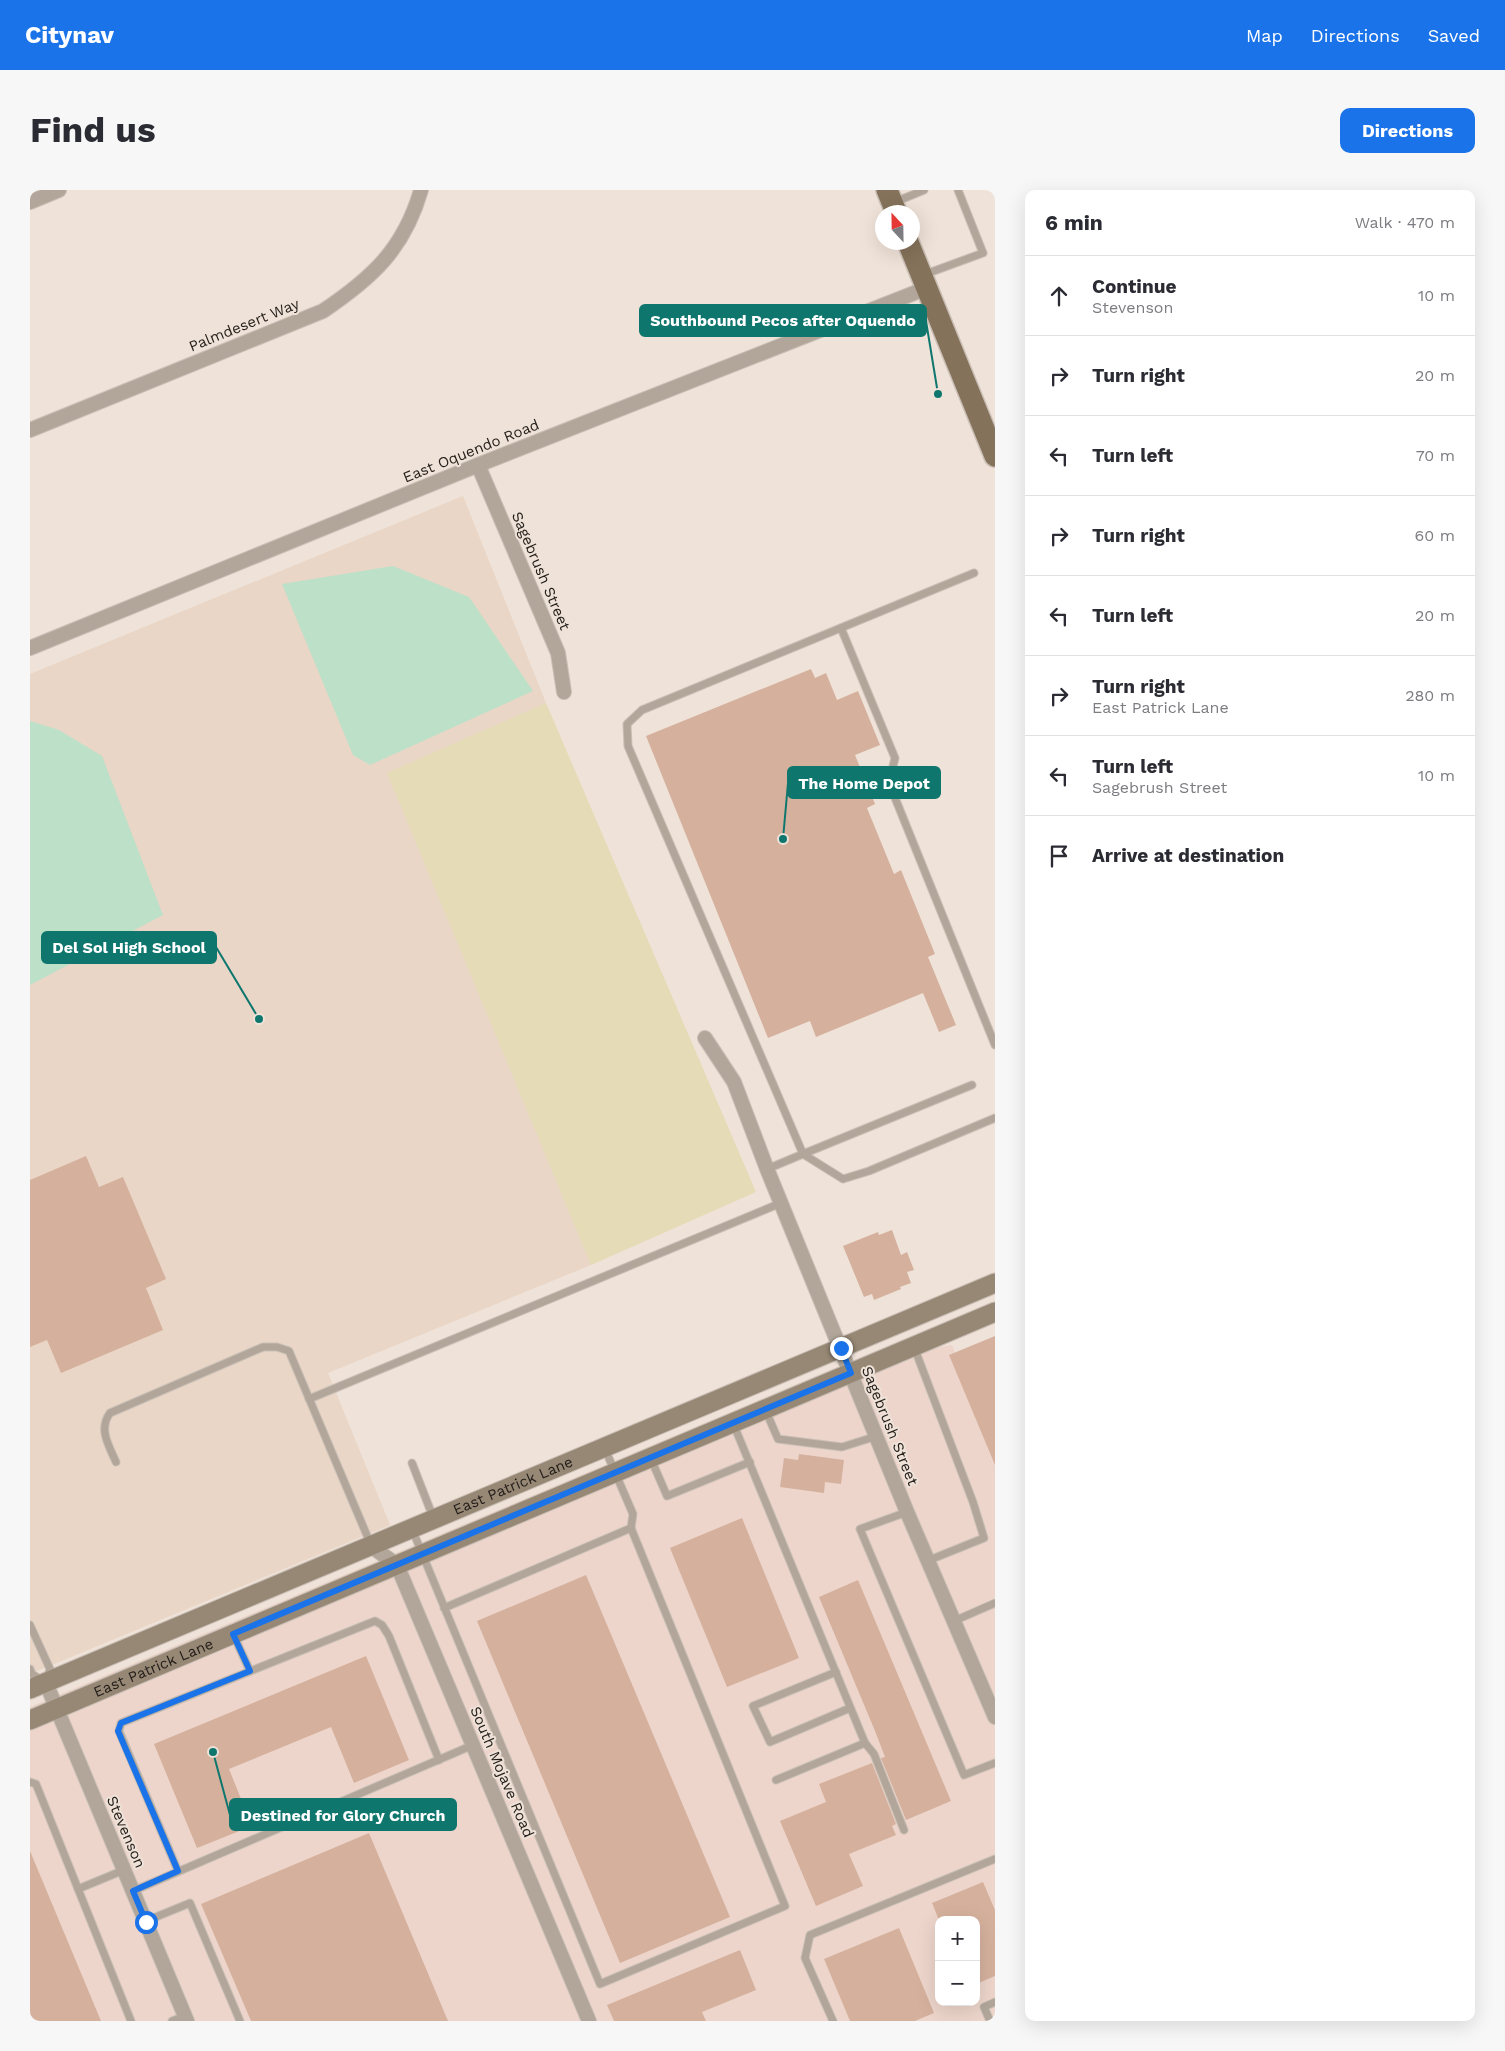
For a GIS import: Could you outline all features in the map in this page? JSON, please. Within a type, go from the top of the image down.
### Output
[{"type":"main road","points":[[911,250],[995,456]]},
{"type":"main road","name":"East Patrick Lane","points":[[38,1686],[995,1283]]},
{"type":"main road","name":"East Patrick Lane","points":[[30,1720],[995,1312]]},
{"type":"street","points":[[30,202],[60,190]]},
{"type":"street","name":"Palmdesert Way","points":[[30,430],[323,311],[355,290],[377,269],[399,241],[414,212],[420,190]]},
{"type":"street","name":"East Oquendo Road","points":[[30,648],[924,282]]},
{"type":"street","name":"Sagebrush Street","points":[[478,465],[558,653],[564,692]]},
{"type":"street","name":"Sagebrush Street","points":[[705,1038],[734,1082],[766,1169],[907,1512],[995,1718]]},
{"type":"street","points":[[371,1546],[397,1565]]},
{"type":"street","name":"South Mojave Road","points":[[397,1565],[589,2021]]},
{"type":"street","name":"Stevenson","points":[[38,1686],[56,1708],[146,1922],[182,2019]]},
{"type":"lane","points":[[892,202],[924,190]]},
{"type":"lane","points":[[924,282],[983,253],[958,190]]},
{"type":"lane","points":[[974,573],[642,710],[628,724],[628,746],[803,1154],[843,1179],[869,1171],[995,1118]]},
{"type":"lane","points":[[841,628],[895,758],[889,783],[995,1044]]},
{"type":"lane","points":[[766,1169],[972,1085]]},
{"type":"lane","points":[[309,1399],[781,1203]]},
{"type":"lane","points":[[913,1346],[973,1502],[984,1538],[928,1561]]},
{"type":"lane","points":[[116,1462],[104,1433],[105,1420],[110,1413],[263,1347],[277,1347],[289,1351],[371,1546]]},
{"type":"lane","points":[[765,1409],[778,1439],[842,1447],[876,1436]]},
{"type":"lane","points":[[733,1423],[850,1708],[865,1743],[874,1754],[904,1830]]},
{"type":"lane","points":[[412,1529],[600,1984],[785,1906],[631,1528],[633,1514],[604,1448]]},
{"type":"lane","points":[[651,1457],[667,1496],[750,1462]]},
{"type":"lane","points":[[412,1463],[434,1520]]},
{"type":"lane","points":[[907,1512],[860,1529],[964,1775],[995,1763]]},
{"type":"lane","points":[[444,1608],[631,1528]]},
{"type":"lane","points":[[954,1621],[995,1603]]},
{"type":"lane","points":[[178,1871],[118,1731],[121,1723],[375,1621],[382,1625],[389,1636],[439,1760]]},
{"type":"lane","points":[[30,1625],[50,1669],[38,1686],[30,1669]]},
{"type":"lane","points":[[233,1634],[250,1671]]},
{"type":"lane","points":[[836,1672],[753,1706],[770,1742],[850,1708]]},
{"type":"lane","points":[[776,1780],[865,1743]]},
{"type":"lane","points":[[133,1891],[473,1745]]},
{"type":"lane","points":[[30,1782],[36,1784],[131,2021]]},
{"type":"lane","points":[[833,2021],[805,1958],[810,1935],[995,1859]]},
{"type":"lane","points":[[78,1889],[124,1870]]},
{"type":"lane","points":[[146,1922],[190,1903],[240,2021]]},
{"type":"lane","points":[[990,2021],[984,2007],[995,2002]]},
{"type":"shaded area","points":[[463,496],[546,703],[387,773],[591,1265],[328,1373],[390,1525],[30,1674],[30,674]]},
{"type":"shaded area","points":[[952,1345],[995,1452],[995,2021],[30,2021],[30,1707],[847,1363]]},
{"type":"green space","points":[[393,566],[469,597],[533,691],[370,765],[353,755],[282,584]]},
{"type":"green space","points":[[30,721],[59,730],[102,756],[163,915],[30,985]]},
{"type":"sand","points":[[546,703],[756,1192],[591,1265],[387,773]]},
{"type":"building","points":[[811,669],[815,678],[826,673],[837,700],[858,691],[880,745],[855,755],[875,804],[867,808],[894,874],[901,870],[935,954],[928,957],[956,1025],[939,1032],[923,993],[816,1037],[810,1021],[768,1038],[646,736]]},
{"type":"building","points":[[86,1156],[99,1187],[123,1177],[166,1279],[146,1288],[163,1330],[61,1373],[47,1340],[30,1347],[30,1180]]},
{"type":"building","points":[[892,1230],[901,1255],[907,1252],[914,1270],[907,1272],[911,1283],[874,1300],[872,1294],[864,1297],[843,1246],[878,1232],[879,1235]]},
{"type":"building","points":[[995,1336],[995,1465],[949,1355]]},
{"type":"building","points":[[799,1454],[844,1460],[841,1484],[825,1482],[824,1493],[780,1487],[784,1458],[798,1460]]},
{"type":"building","points":[[742,1518],[799,1658],[727,1687],[670,1548]]},
{"type":"building","points":[[586,1575],[730,1917],[620,1963],[477,1621]]},
{"type":"building","points":[[858,1580],[951,1801],[906,1820],[881,1758],[885,1757],[875,1731],[819,1597]]},
{"type":"building","points":[[366,1656],[409,1760],[354,1783],[331,1727],[229,1769],[252,1826],[197,1848],[154,1744]]},
{"type":"building","points":[[872,1763],[896,1824],[892,1826],[896,1835],[849,1854],[863,1886],[816,1906],[780,1821],[826,1802],[819,1784]]},
{"type":"building","points":[[369,1833],[448,2021],[251,2021],[201,1904]]},
{"type":"building","points":[[30,1851],[101,2021],[30,2021]]},
{"type":"building","points":[[983,1882],[995,1910],[995,1976],[980,1982],[980,1916],[937,1916],[932,1903]]},
{"type":"building","points":[[899,1928],[934,2013],[915,2021],[850,2021],[824,1959]]},
{"type":"building","points":[[740,1950],[756,1990],[702,2012],[706,2021],[614,2021],[607,2005]]},
{"type":"place","name":"Southbound Pecos after Oquendo","points":[[938,394]]},
{"type":"place","name":"The Home Depot","points":[[783,839]]},
{"type":"place","name":"Del Sol High School","points":[[259,1019]]},
{"type":"place","name":"Destined for Glory Church","points":[[213,1752]]},
{"type":"route","points":[[146,1922],[133,1891],[178,1871],[118,1731],[121,1723],[250,1671],[233,1634],[851,1373],[841,1348]]}]
